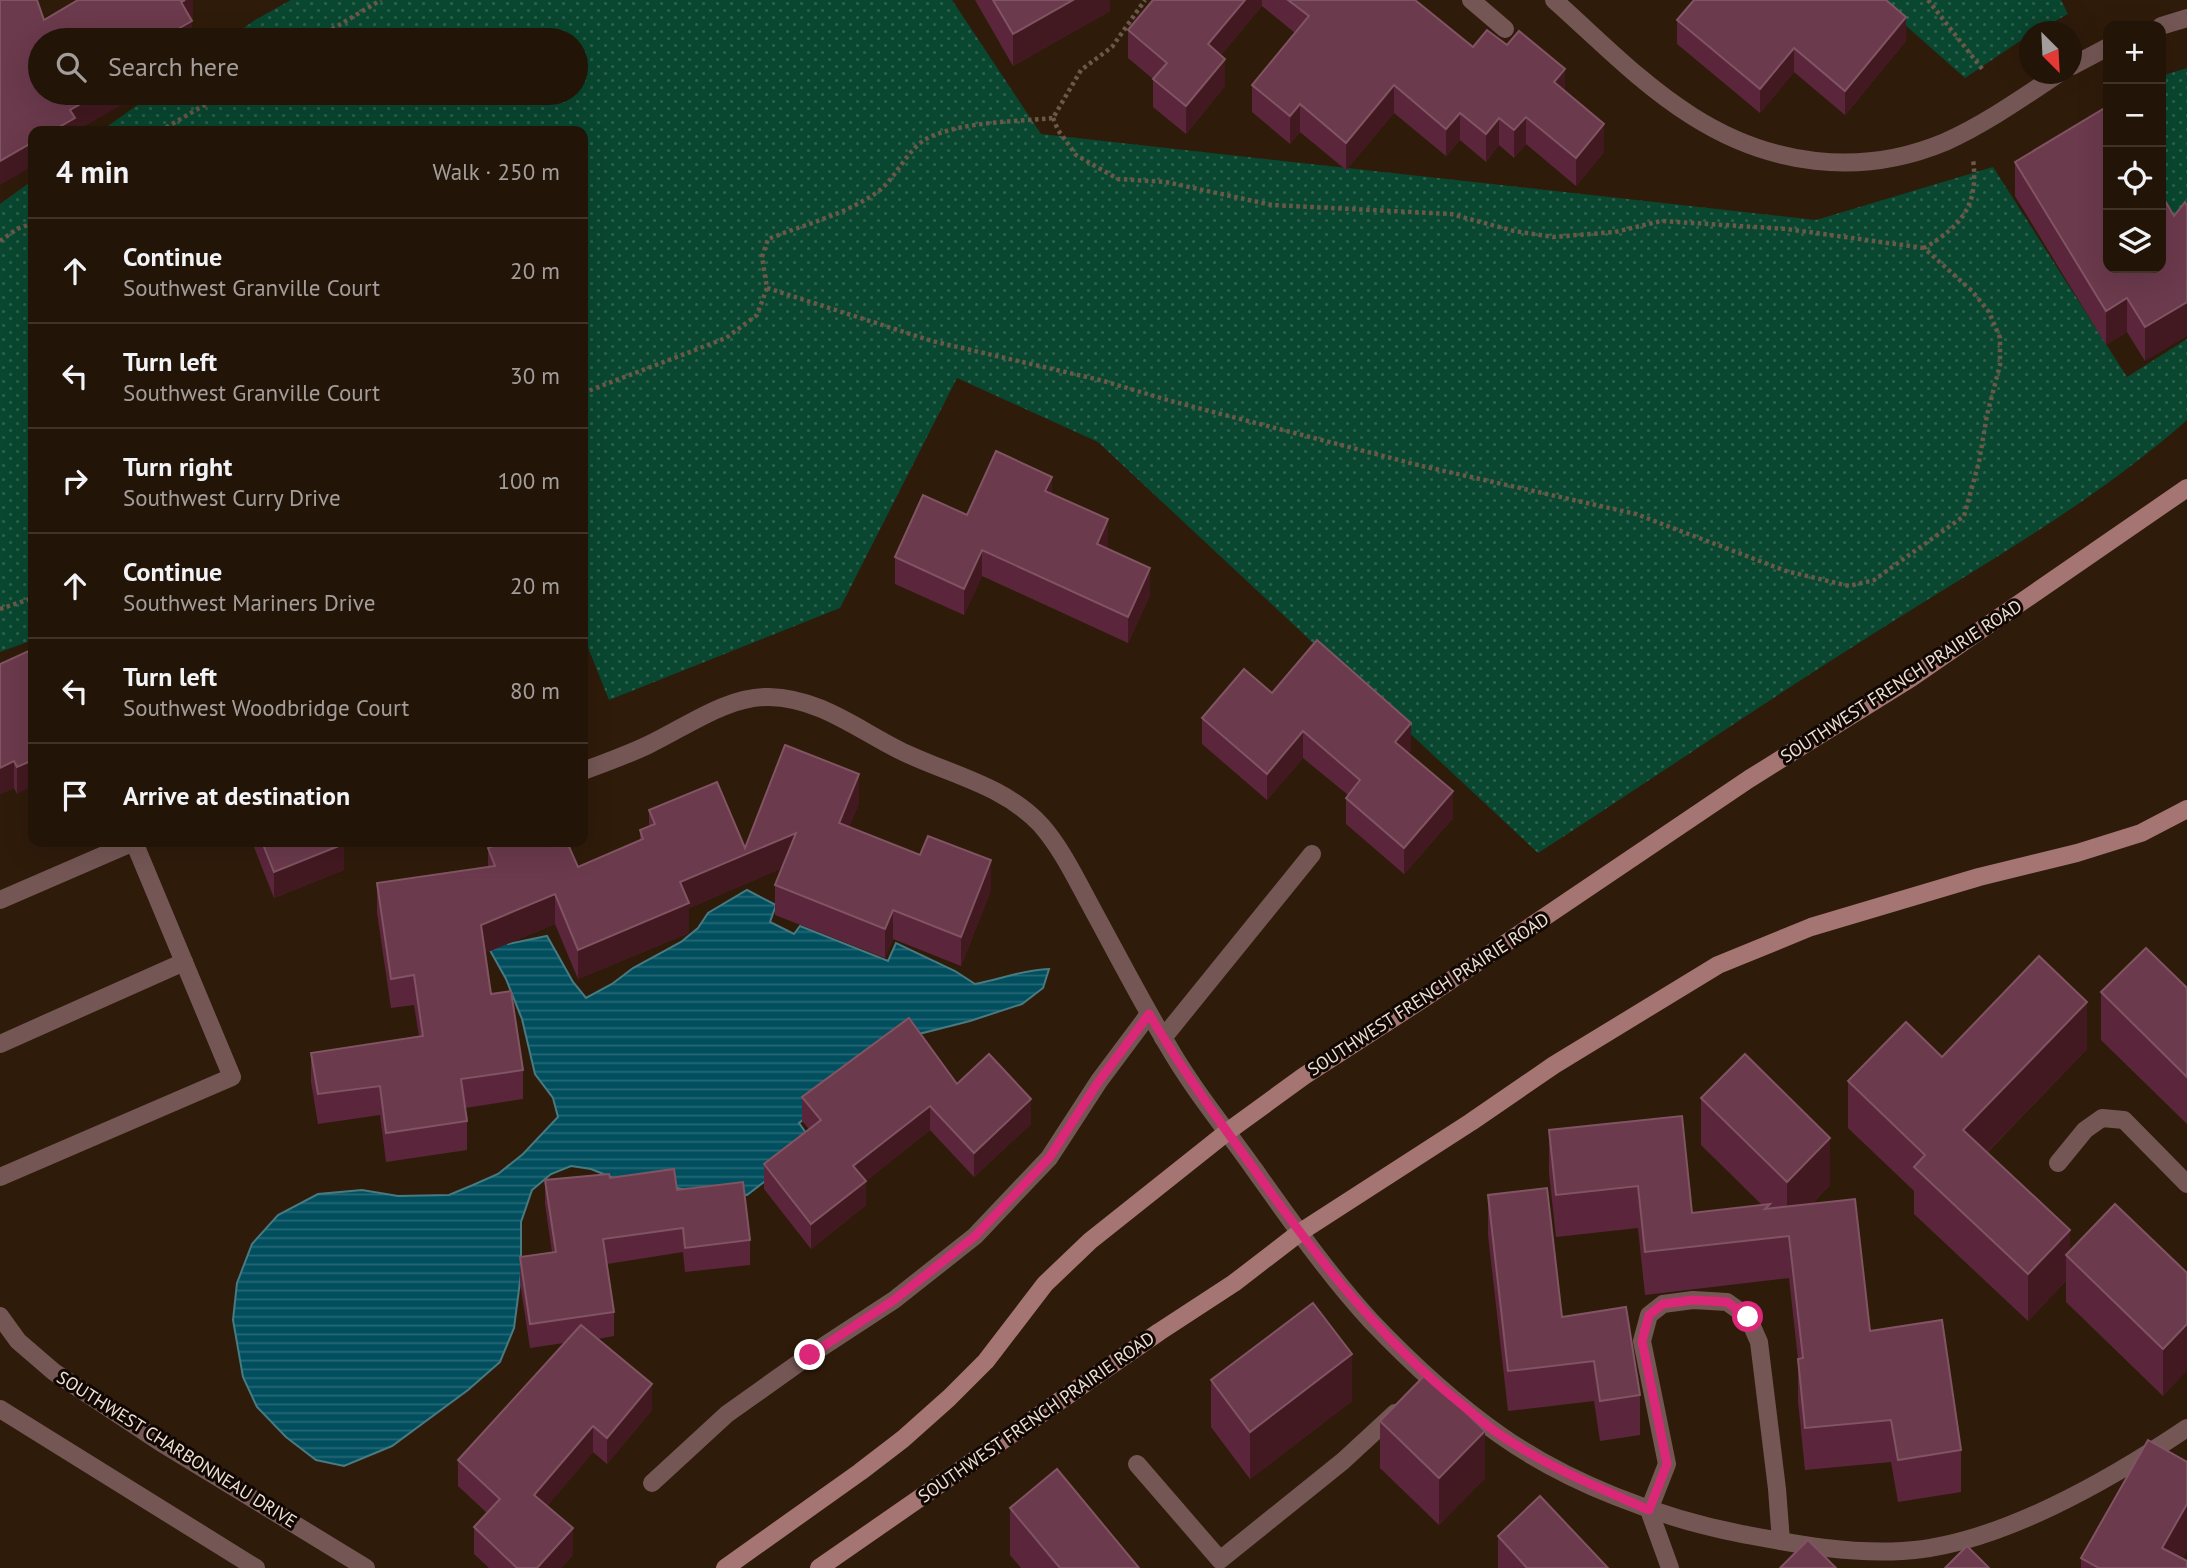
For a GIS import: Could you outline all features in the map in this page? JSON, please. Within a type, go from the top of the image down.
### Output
[{"type":"street","points":[[1471,0],[1505,29]]},
{"type":"street","points":[[1554,0],[1655,89],[1690,115],[1727,136],[1765,152],[1803,159],[1841,163],[1877,160],[1912,152],[1945,141],[2006,109],[2043,84]]},
{"type":"street","points":[[2166,24],[2187,18]]},
{"type":"street","points":[[2082,60],[2103,50]]},
{"type":"street","name":"SOUTHWEST FRENCH PRAIRIE ROAD","points":[[725,1568],[860,1472],[912,1431],[986,1361],[1045,1284],[1090,1241],[1227,1132],[1304,1076],[1749,779],[1911,678],[2187,488]]},
{"type":"street","points":[[588,769],[643,748],[732,703],[765,697],[799,701],[834,713],[901,751],[1009,799],[1041,825],[1067,862],[1163,1038],[1227,1132],[1299,1233],[1421,1389],[1536,1457],[1649,1510],[1722,1530],[1831,1550],[1903,1551],[1938,1546],[2004,1527],[2068,1499],[2187,1428]]},
{"type":"street","name":"SOUTHWEST FRENCH PRAIRIE ROAD","points":[[819,1568],[1234,1283],[1299,1233],[1554,1065],[1718,965],[1811,927],[2141,833],[2187,809]]},
{"type":"street","points":[[0,900],[122,847]]},
{"type":"street","points":[[0,1177],[232,1077],[136,847]]},
{"type":"street","points":[[1163,1038],[1312,854]]},
{"type":"street","points":[[0,1044],[184,962]]},
{"type":"street","points":[[652,1483],[727,1414],[894,1300],[975,1236],[1049,1158],[1099,1081],[1149,1014]]},
{"type":"street","points":[[2058,1163],[2085,1130],[2102,1118],[2124,1120],[2187,1184]]},
{"type":"street","points":[[1670,1568],[1649,1510],[1667,1464],[1642,1341],[1649,1315],[1663,1304],[1693,1300],[1727,1302],[1748,1317],[1759,1342],[1781,1541]]},
{"type":"street","name":"SOUTHWEST CHARBONNEAU DRIVE","points":[[0,1316],[18,1341],[54,1372],[160,1442],[366,1568]]},
{"type":"street","points":[[1137,1464],[1220,1560],[1343,1461],[1421,1389]]},
{"type":"street","points":[[0,1409],[256,1568]]},
{"type":"path","points":[[334,28],[381,0]]},
{"type":"path","points":[[767,288],[932,341],[1104,381],[1422,466],[1636,514],[1786,571],[1849,586],[1874,580],[1964,516],[2000,365],[2000,338],[1989,312],[1972,291],[1924,248],[1787,229],[1661,220],[1615,232],[1553,237],[1514,231],[1451,214],[1272,205],[1166,182],[1118,179],[1076,156],[1058,130],[1054,118],[1081,70],[1112,47],[1146,0]]},
{"type":"path","points":[[1928,0],[1983,70]]},
{"type":"path","points":[[169,126],[204,105]]},
{"type":"path","points":[[588,391],[726,338],[757,315],[767,288],[762,257],[768,239],[851,208],[879,191],[908,155],[929,137],[974,125],[1054,118]]},
{"type":"path","points":[[1924,248],[1948,234],[1967,212],[1976,179],[1972,149]]},
{"type":"path","points":[[0,242],[17,229],[28,225]]},
{"type":"path","points":[[0,609],[28,600]]},
{"type":"green space","points":[[291,0],[952,0],[1041,134],[1816,220],[1993,167],[2127,377],[2187,339],[2187,420],[2114,479],[2075,506],[1833,659],[1538,853],[1098,442],[957,378],[840,608],[609,700],[588,648],[588,126],[108,126],[137,105],[588,105],[588,28],[244,28]]},
{"type":"green space","points":[[1877,0],[2061,0],[2068,14],[2055,21],[2019,21],[2019,42],[1965,78]]},
{"type":"green space","points":[[2187,68],[2187,257],[2166,224],[2166,74]]},
{"type":"green space","points":[[28,184],[28,642],[0,652],[0,204]]},
{"type":"water","points":[[747,890],[776,905],[770,922],[794,934],[800,926],[888,961],[896,943],[955,971],[975,984],[1049,969],[1043,988],[1022,1004],[915,1035],[799,1123],[811,1140],[747,1195],[714,1196],[668,1186],[638,1188],[591,1169],[571,1166],[551,1174],[532,1190],[521,1222],[521,1274],[514,1328],[500,1362],[468,1390],[392,1446],[344,1466],[316,1460],[286,1437],[257,1407],[243,1377],[233,1320],[237,1283],[252,1244],[278,1215],[318,1194],[362,1190],[398,1196],[449,1195],[498,1174],[523,1154],[558,1117],[553,1098],[535,1074],[522,1019],[506,979],[482,936],[492,901],[508,944],[547,936],[573,982],[586,998],[681,942],[698,928],[708,913]]},
{"type":"building","points":[[0,0],[37,0],[44,20],[78,0],[185,0],[181,2],[192,21],[180,28],[28,28],[28,105],[79,105],[70,110],[75,118],[61,126],[28,126],[28,145],[0,161]]},
{"type":"building","points":[[993,0],[1073,0],[1013,34]]},
{"type":"building","points":[[1153,0],[1245,0],[1208,44],[1225,59],[1186,106],[1153,79],[1167,63],[1128,30]]},
{"type":"building","points":[[1288,0],[1415,0],[1473,47],[1487,30],[1507,45],[1519,31],[1565,69],[1554,82],[1604,124],[1576,158],[1526,117],[1514,130],[1499,118],[1486,134],[1460,113],[1446,129],[1394,85],[1346,143],[1300,104],[1290,116],[1252,85],[1309,16]]},
{"type":"building","points":[[1694,0],[1886,0],[1906,17],[1845,91],[1794,48],[1760,89],[1677,20]]},
{"type":"building","points":[[2103,109],[2103,273],[2166,273],[2166,202],[2174,216],[2185,202],[2187,302],[2145,327],[2127,298],[2106,311],[2015,162]]},
{"type":"building","points":[[996,451],[1052,477],[1045,491],[1108,519],[1097,544],[1150,568],[1128,617],[982,550],[964,589],[895,557],[923,495],[967,515]]},
{"type":"building","points":[[1317,640],[1411,723],[1395,742],[1453,791],[1404,848],[1346,798],[1360,780],[1303,731],[1267,774],[1202,718],[1244,669],[1272,693]]},
{"type":"building","points":[[28,651],[28,762],[17,767],[14,761],[0,768],[0,664]]},
{"type":"building","points":[[785,745],[859,774],[839,823],[920,855],[928,836],[991,860],[961,937],[893,910],[885,929],[775,885],[796,833],[680,882],[689,903],[578,950],[555,894],[481,925],[491,994],[511,991],[523,1070],[461,1079],[467,1121],[386,1133],[380,1086],[318,1094],[311,1053],[423,1036],[414,975],[391,979],[377,883],[495,866],[488,848],[490,847],[569,847],[578,867],[643,839],[640,830],[655,824],[649,810],[717,782],[745,848]]},
{"type":"building","points":[[264,847],[336,847],[274,872]]},
{"type":"building","points":[[2146,948],[2187,988],[2187,1077],[2101,992]]},
{"type":"building","points":[[2039,956],[2087,1002],[1963,1130],[2070,1230],[2028,1274],[1914,1167],[1925,1155],[1848,1081],[1906,1022],[1942,1057]]},
{"type":"building","points":[[909,1018],[957,1084],[989,1054],[1031,1099],[974,1153],[930,1106],[853,1166],[866,1181],[811,1224],[764,1164],[821,1120],[802,1097]]},
{"type":"building","points":[[1745,1054],[1830,1138],[1787,1182],[1701,1098]]},
{"type":"building","points":[[1682,1116],[1692,1213],[1770,1204],[1765,1209],[1855,1199],[1870,1331],[1942,1320],[1961,1450],[1898,1460],[1891,1420],[1805,1428],[1798,1359],[1803,1358],[1789,1236],[1645,1252],[1638,1186],[1556,1195],[1549,1130]]},
{"type":"building","points":[[674,1169],[677,1190],[743,1182],[750,1240],[685,1248],[683,1228],[603,1239],[614,1312],[530,1324],[520,1257],[556,1252],[545,1180],[609,1174],[610,1178]]},
{"type":"building","points":[[1547,1188],[1562,1317],[1626,1307],[1640,1395],[1600,1401],[1594,1361],[1508,1371],[1488,1195]]},
{"type":"building","points":[[2115,1204],[2187,1273],[2187,1324],[2163,1349],[2066,1255]]},
{"type":"building","points":[[1313,1303],[1352,1354],[1250,1432],[1211,1380]]},
{"type":"building","points":[[581,1325],[652,1384],[607,1438],[593,1426],[534,1495],[573,1528],[537,1568],[517,1568],[474,1527],[500,1499],[458,1460]]},
{"type":"building","points":[[1426,1374],[1485,1431],[1439,1478],[1380,1421]]},
{"type":"building","points":[[2148,1440],[2187,1462],[2187,1504],[2162,1548],[2187,1561],[2187,1568],[2099,1568],[2081,1558]]},
{"type":"building","points":[[1057,1469],[1139,1568],[1060,1568],[1010,1508]]},
{"type":"building","points":[[1540,1496],[1608,1568],[1527,1568],[1498,1536]]},
{"type":"building","points":[[1808,1540],[1836,1568],[1780,1568]]},
{"type":"building","points":[[1967,1546],[1989,1568],[1945,1568]]},
{"type":"route","points":[[810,1355],[894,1300],[975,1236],[1049,1158],[1099,1081],[1149,1014],[1170,1050],[1299,1233],[1368,1318],[1431,1380],[1499,1435],[1573,1476],[1649,1510],[1667,1464],[1642,1341],[1649,1315],[1663,1304],[1693,1300],[1727,1302],[1748,1317]]}]
